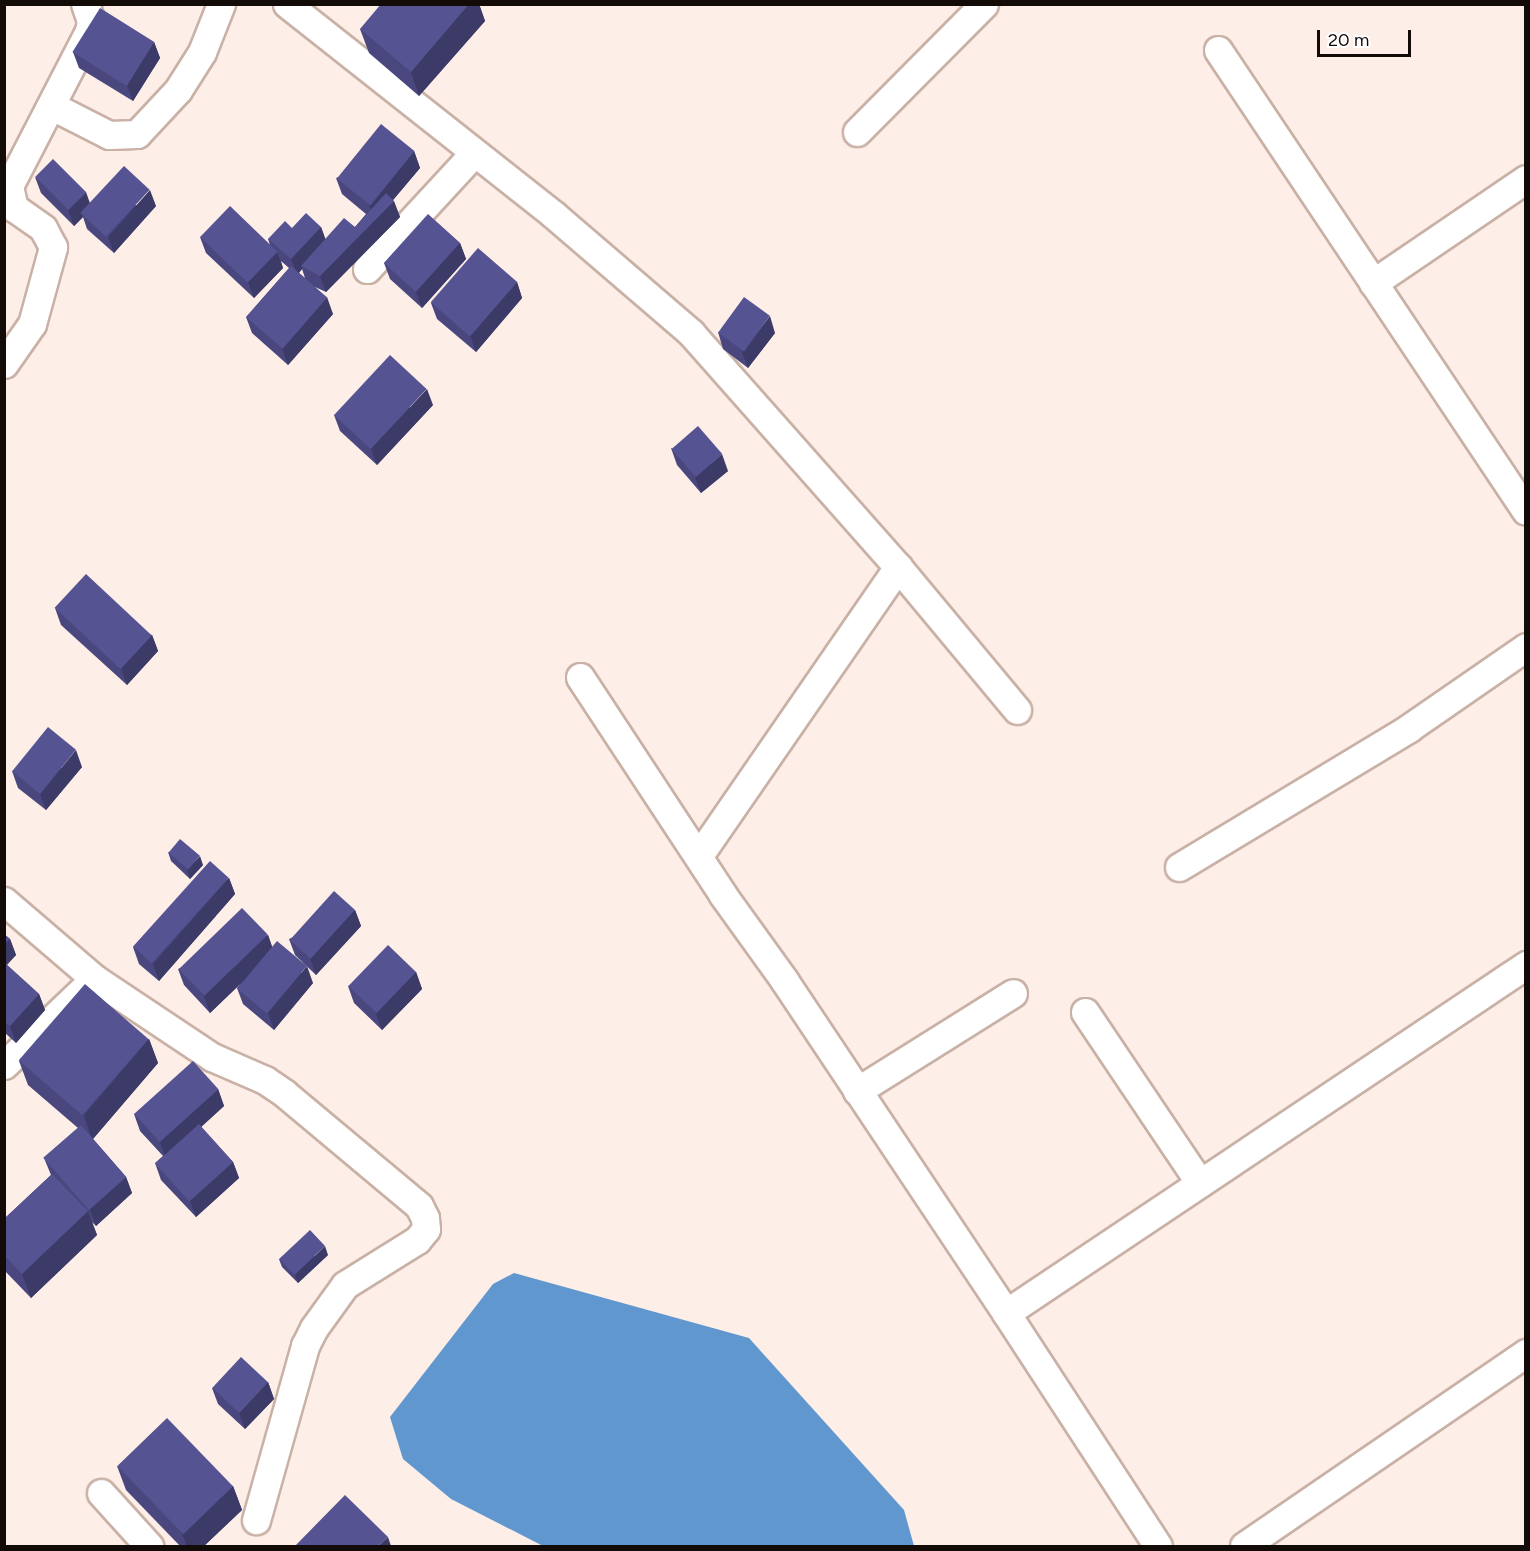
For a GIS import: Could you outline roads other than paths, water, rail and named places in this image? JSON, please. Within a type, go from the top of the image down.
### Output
[{"type":"street","points":[[4,364],[32,324],[53,247],[43,228],[14,208],[9,186],[89,31],[91,21],[85,4]]},
{"type":"street","points":[[52,106],[109,135],[137,134],[178,90],[202,52],[221,4]]},
{"type":"street","points":[[288,4],[473,154],[554,215],[691,333],[898,567],[1017,710]]},
{"type":"street","points":[[857,132],[984,4]]},
{"type":"street","points":[[1218,50],[1526,511]]},
{"type":"street","points":[[367,268],[473,154]]},
{"type":"street","points":[[1372,283],[1526,179]]},
{"type":"street","points":[[700,854],[898,567]]},
{"type":"street","points":[[1179,867],[1409,728],[1526,648]]},
{"type":"street","points":[[580,677],[700,854],[723,895],[1006,1313],[1158,1546]]},
{"type":"street","points":[[4,901],[95,979],[212,1057],[284,1093],[419,1206],[425,1218],[426,1229],[417,1240],[345,1285],[314,1328],[305,1346],[256,1520]]},
{"type":"street","points":[[1006,1313],[1526,965]]},
{"type":"street","points":[[4,1065],[95,979]]},
{"type":"street","points":[[857,1091],[1013,993]]},
{"type":"street","points":[[1085,1011],[1200,1183]]},
{"type":"street","points":[[1244,1546],[1526,1353]]},
{"type":"street","points":[[101,1493],[149,1546]]},
{"type":"water","points":[[514,1273],[749,1338],[904,1510],[914,1546],[543,1546],[451,1499],[403,1459],[390,1417],[493,1284]]}]
